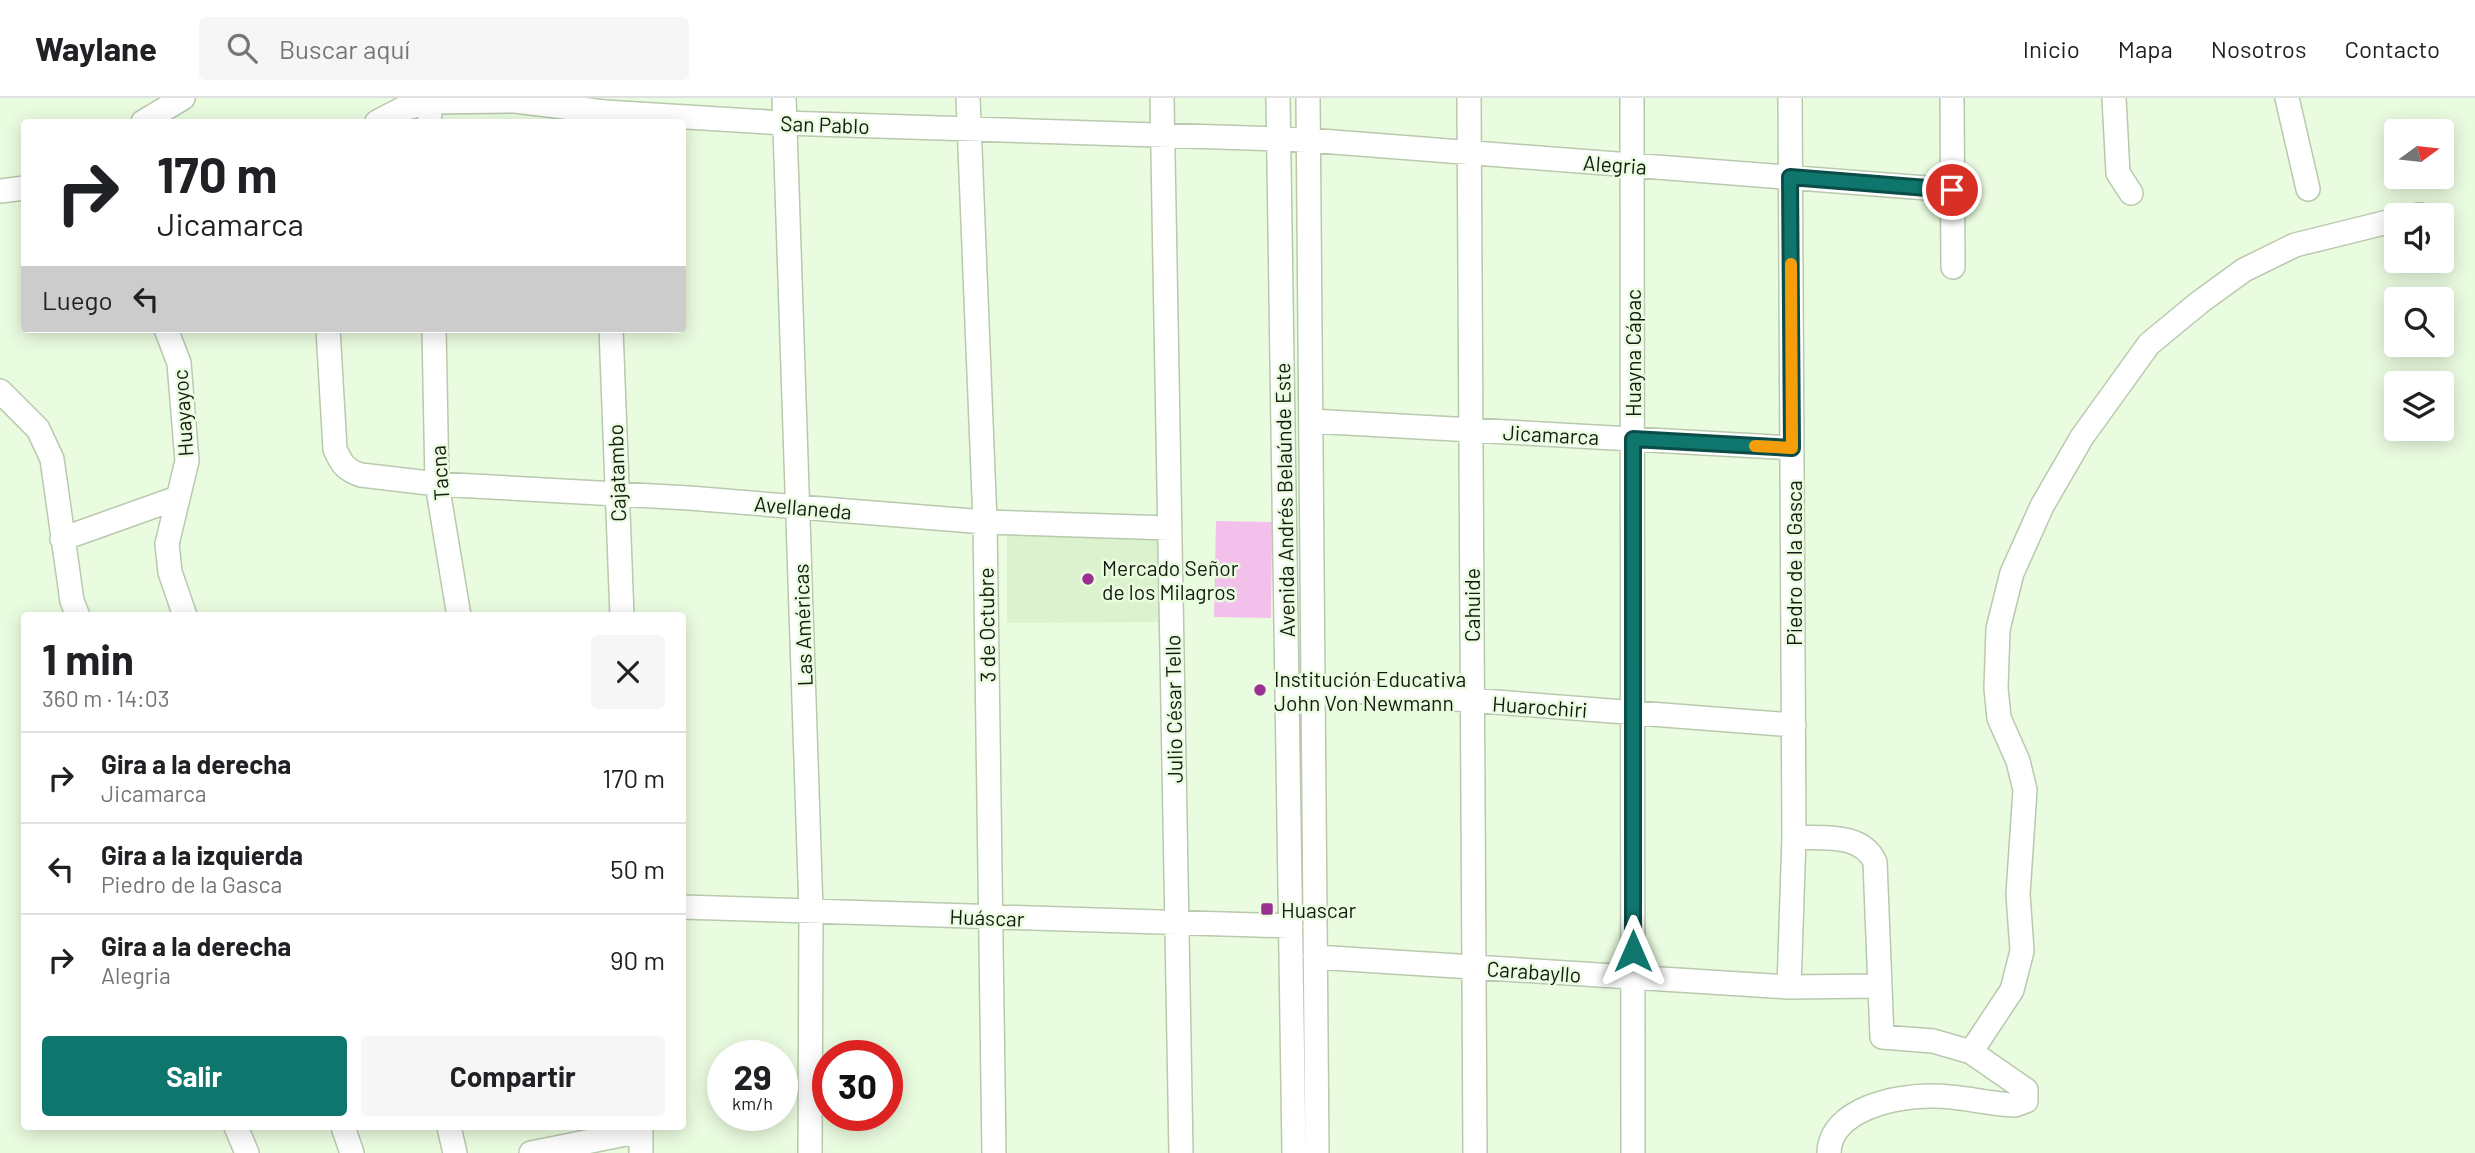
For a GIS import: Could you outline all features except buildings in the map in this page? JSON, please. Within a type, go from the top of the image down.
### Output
[{"type":"street","points":[[148,119],[183,98]]},
{"type":"street","name":"Las Américas","points":[[784,98],[811,911],[810,1153]]},
{"type":"street","name":"3 de Octubre","points":[[968,98],[985,523],[994,1153]]},
{"type":"street","name":"Julio César Tello","points":[[1162,98],[1181,1153]]},
{"type":"street","name":"Avenida Andrés Belaúnde Este","points":[[1278,98],[1294,1153]]},
{"type":"street","name":"Avenida Andrés Belaúnde Este","points":[[1308,98],[1317,1153]]},
{"type":"street","name":"Cahuide","points":[[1469,98],[1475,1153]]},
{"type":"street","name":"Huayna Cápac","points":[[1632,98],[1633,1153]]},
{"type":"street","name":"Piedro de la Gasca","points":[[1789,987],[1794,837],[1790,98]]},
{"type":"street","points":[[1952,98],[1953,267]]},
{"type":"street","points":[[2114,98],[2118,173],[2131,193]]},
{"type":"street","points":[[2287,98],[2308,189]]},
{"type":"street","name":"San Pablo","points":[[383,119],[402,109],[515,101],[605,111],[785,123],[1279,139]]},
{"type":"street","name":"Alegria","points":[[1279,139],[1952,190]]},
{"type":"street","points":[[0,191],[21,188]]},
{"type":"street","points":[[1971,1052],[2012,990],[2022,951],[2018,894],[2025,790],[2018,761],[1998,718],[1998,629],[2012,573],[2042,506],[2082,437],[2149,344],[2190,310],[2244,270],[2295,245],[2384,223]]},
{"type":"street","name":"Huayayoc","points":[[168,333],[179,363],[187,461],[167,544],[170,572],[184,612]]},
{"type":"street","name":"Avellaneda","points":[[328,333],[335,449],[341,463],[349,471],[361,475],[437,484],[798,506],[985,523],[1170,528]]},
{"type":"street","name":"Tacna","points":[[434,333],[437,484],[458,612]]},
{"type":"street","name":"Cajatambo","points":[[611,333],[622,612]]},
{"type":"street","points":[[0,391],[38,429],[52,458],[62,539],[72,601],[76,612]]},
{"type":"street","name":"Jicamarca","points":[[1311,421],[1792,448]]},
{"type":"street","points":[[62,539],[177,498]]},
{"type":"street","name":"Huarochiri","points":[[1287,687],[1794,725]]},
{"type":"street","points":[[1794,837],[1858,841],[1870,850],[1875,862],[1882,1037],[1933,1041],[1971,1052],[2025,1090],[2026,1101],[2015,1105],[1935,1096],[1911,1097],[1872,1106],[1847,1119],[1830,1137],[1829,1153]]},
{"type":"street","name":"Huáscar","points":[[686,907],[1291,926]]},
{"type":"street","name":"Carabayllo","points":[[1315,957],[1789,987],[1878,986]]},
{"type":"street","points":[[237,1130],[247,1153]]},
{"type":"street","points":[[344,1130],[352,1153]]},
{"type":"street","points":[[450,1130],[455,1153]]},
{"type":"street","points":[[540,1143],[641,1137]]},
{"type":"shaded area","points":[[1216,521],[1272,522],[1271,618],[1214,617]]},
{"type":"shaded area","name":"Mercado Señor de los Milagros","points":[[1007,531],[1168,535],[1170,622],[1007,623]]},
{"type":"slow traffic","points":[[1755,446],[1792,448],[1791,264]]},
{"type":"place","name":"Mercado Señor de los Milagros","points":[[1088,579]]},
{"type":"place","name":"Institución Educativa John Von Newmann","points":[[1260,690]]},
{"type":"place","name":"Huascar","points":[[1267,909]]},
{"type":"route","points":[[1633,951],[1633,439],[1792,448],[1790,177],[1952,190]]}]
